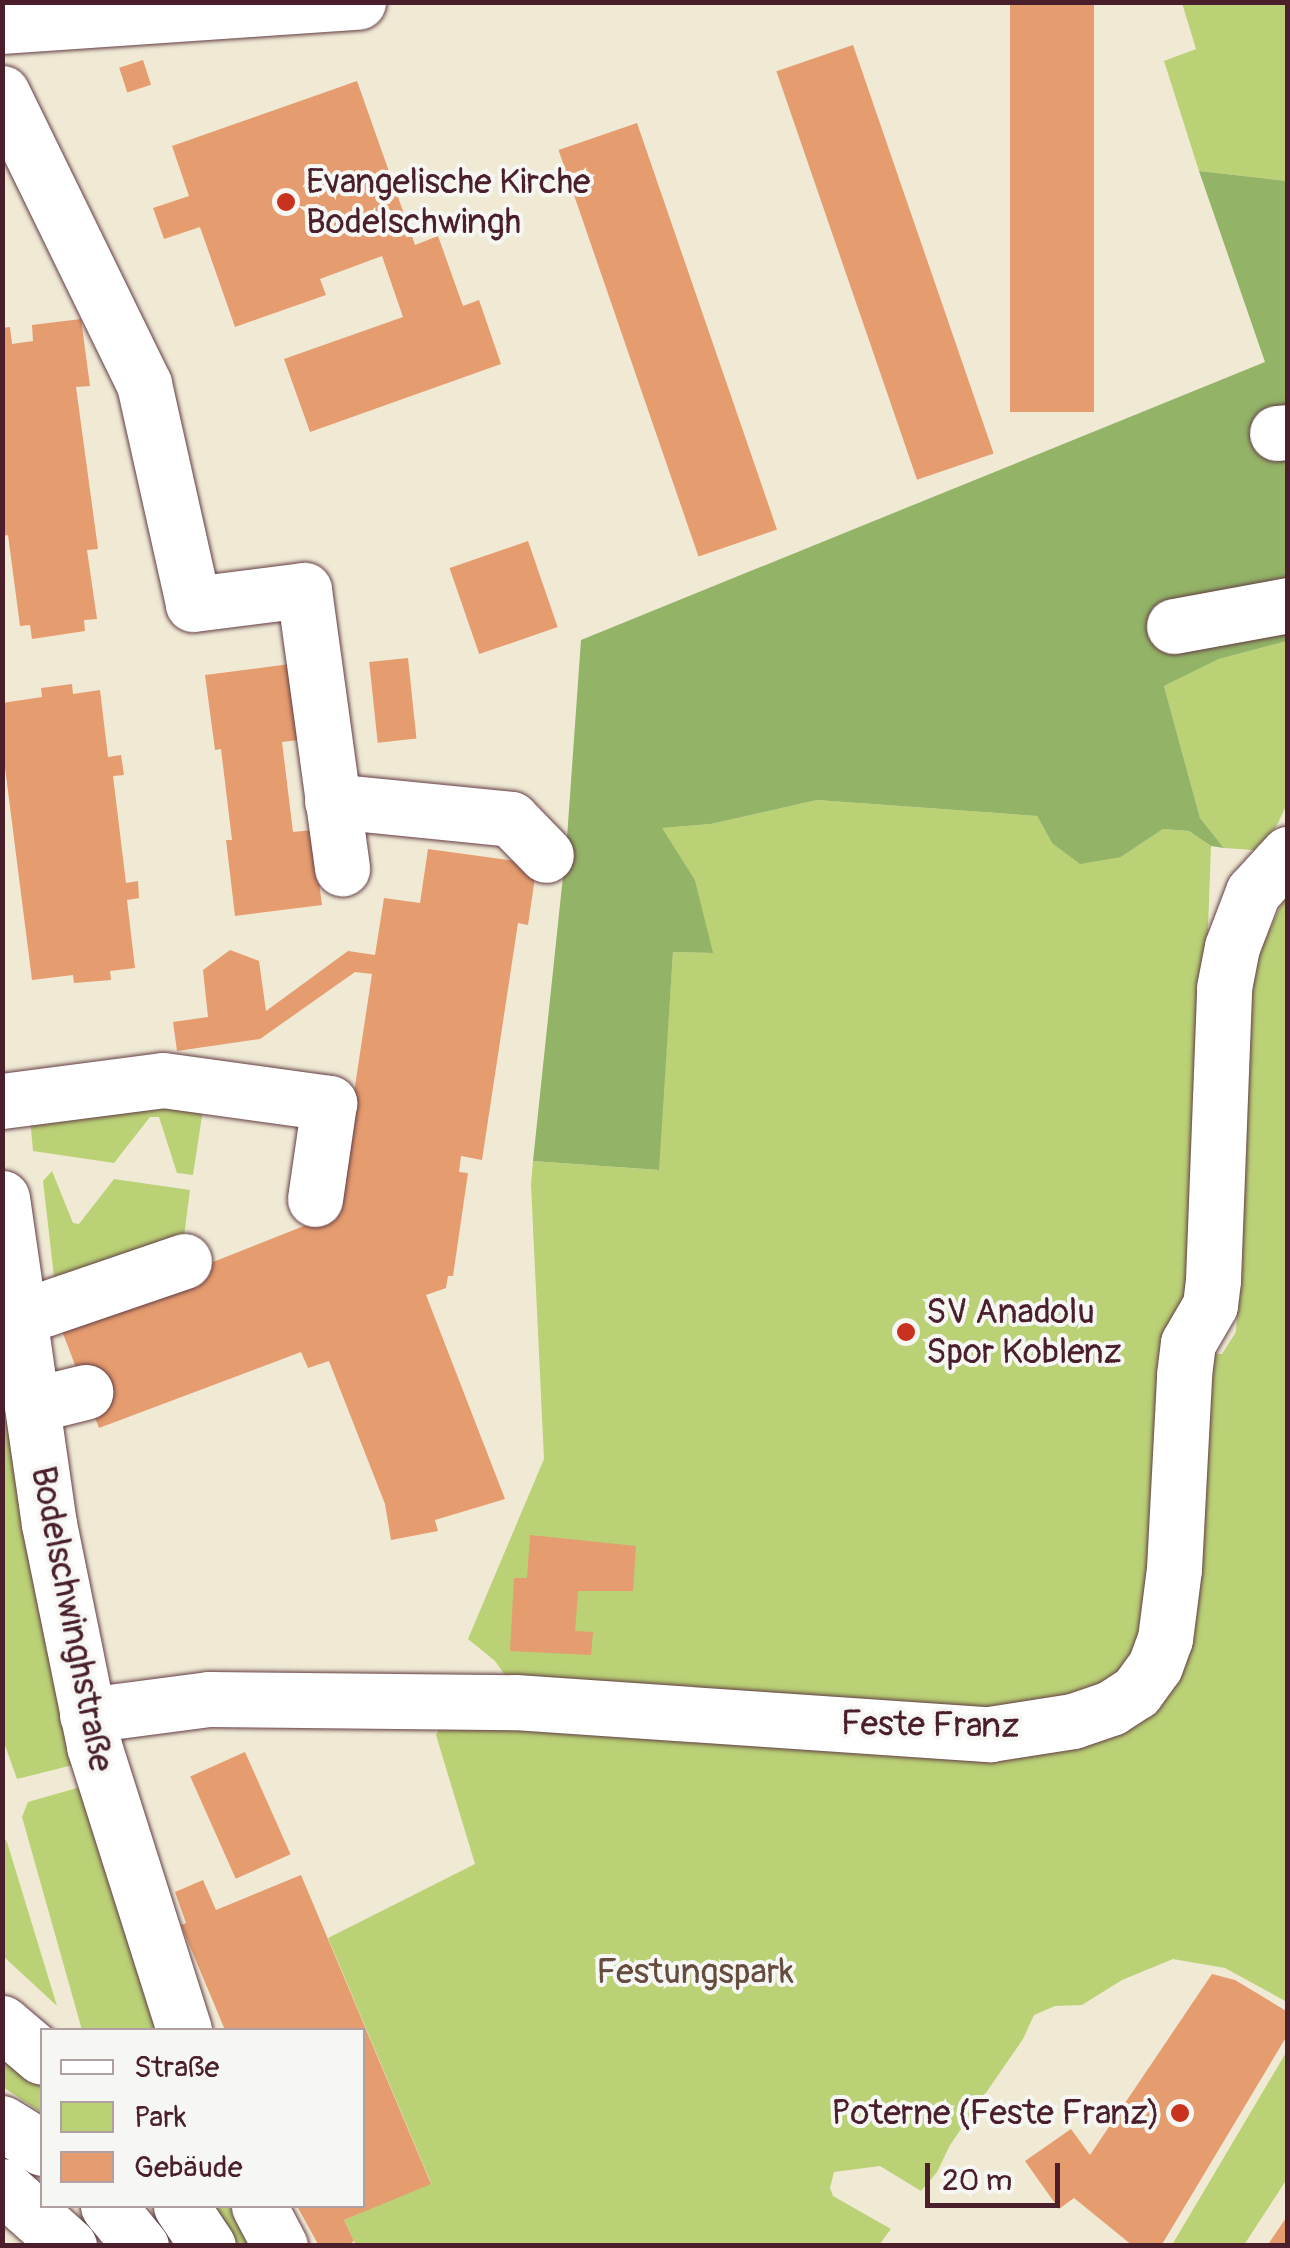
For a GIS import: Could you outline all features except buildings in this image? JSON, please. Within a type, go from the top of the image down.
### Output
[{"type":"main road","points":[[2,26],[162,8],[358,2]]},
{"type":"main road","points":[[2,93],[144,384],[193,604],[304,590],[342,868]]},
{"type":"main road","points":[[1174,626],[1288,605]]},
{"type":"main road","points":[[332,801],[511,819],[546,855]]},
{"type":"main road","name":"Feste Franz","points":[[96,1752],[209,1699],[353,1714],[514,1702],[990,1734],[1073,1722],[1111,1708],[1136,1692],[1155,1666],[1165,1638],[1174,1569],[1188,1343],[1210,1305],[1219,1225],[1224,988],[1232,946],[1253,892],[1288,854]]},
{"type":"main road","points":[[2,1101],[163,1080],[329,1103],[315,1199]]},
{"type":"main road","name":"Bodelschwinghstraße","points":[[2,1198],[49,1524],[96,1752],[183,2028]]},
{"type":"main road","points":[[18,1312],[44,1309],[184,1260]]},
{"type":"main road","points":[[1210,1305],[1210,1375]]},
{"type":"main road","points":[[32,1405],[86,1392]]},
{"type":"main road","points":[[2,2023],[40,2056]]},
{"type":"main road","points":[[2,2122],[40,2147]]},
{"type":"main road","points":[[2,2186],[70,2246]]},
{"type":"main road","points":[[110,2208],[140,2246]]},
{"type":"main road","points":[[182,2208],[208,2246]]},
{"type":"main road","points":[[260,2208],[280,2246]]},
{"type":"green space","points":[[1182,3],[1287,3],[1287,181],[1199,171],[1164,61],[1196,49]]},
{"type":"green space","points":[[1199,171],[1287,181],[1287,641],[1219,659],[1164,686],[1200,818],[1224,848],[1211,846],[1189,831],[1163,829],[1121,857],[1080,864],[1052,843],[1037,816],[817,800],[711,824],[662,828],[695,880],[713,953],[673,952],[659,1170],[533,1161],[567,838],[581,640],[1265,362]]},
{"type":"green space","points":[[1287,641],[1287,804],[1276,827],[1254,850],[1224,848],[1200,818],[1164,686],[1219,659]]},
{"type":"green space","name":"Festungspark","points":[[817,800],[1037,816],[1052,843],[1121,857],[1163,829],[1189,831],[1211,846],[1195,1285],[1199,1353],[1222,1354],[1236,1332],[1241,1242],[1239,995],[1287,893],[1287,2002],[1225,1968],[1173,1959],[1122,1980],[1082,2005],[1055,2006],[1034,2015],[1023,2039],[921,2191],[880,2166],[834,2172],[830,2188],[833,2196],[891,2229],[879,2245],[356,2245],[344,2220],[431,2183],[328,1938],[475,1864],[436,1735],[439,1729],[514,1716],[515,1689],[495,1661],[468,1639],[544,1459],[533,1161],[658,1170],[673,952],[712,953],[695,880],[661,828],[711,824]]},
{"type":"green space","points":[[205,1096],[193,1175],[177,1173],[159,1117],[150,1117],[114,1163],[33,1151],[29,1106]]},
{"type":"green space","points":[[52,1171],[73,1223],[79,1224],[114,1179],[190,1190],[182,1252],[56,1294],[43,1181]]},
{"type":"green space","points":[[7,1419],[77,1764],[17,1779],[2,1737],[2,1421]]},
{"type":"green space","points":[[84,1786],[160,2028],[81,2028],[22,1817],[28,1802]]},
{"type":"green space","points":[[3,1836],[7,1842],[57,2006],[3,1956]]},
{"type":"green space","points":[[2,2049],[40,2083],[40,2112],[3,2087]]},
{"type":"green space","points":[[1287,2051],[1287,2179],[1244,2245],[1172,2245]]},
{"type":"green space","points":[[216,2208],[233,2208],[254,2245],[239,2245]]},
{"type":"place","name":"Evangelische Kirche Bodelschwingh","points":[[286,202]]},
{"type":"place","name":"SV Anadolu Spor Koblenz","points":[[906,1332]]},
{"type":"place","name":"Poterne (Feste Franz)","points":[[1180,2113]]}]
